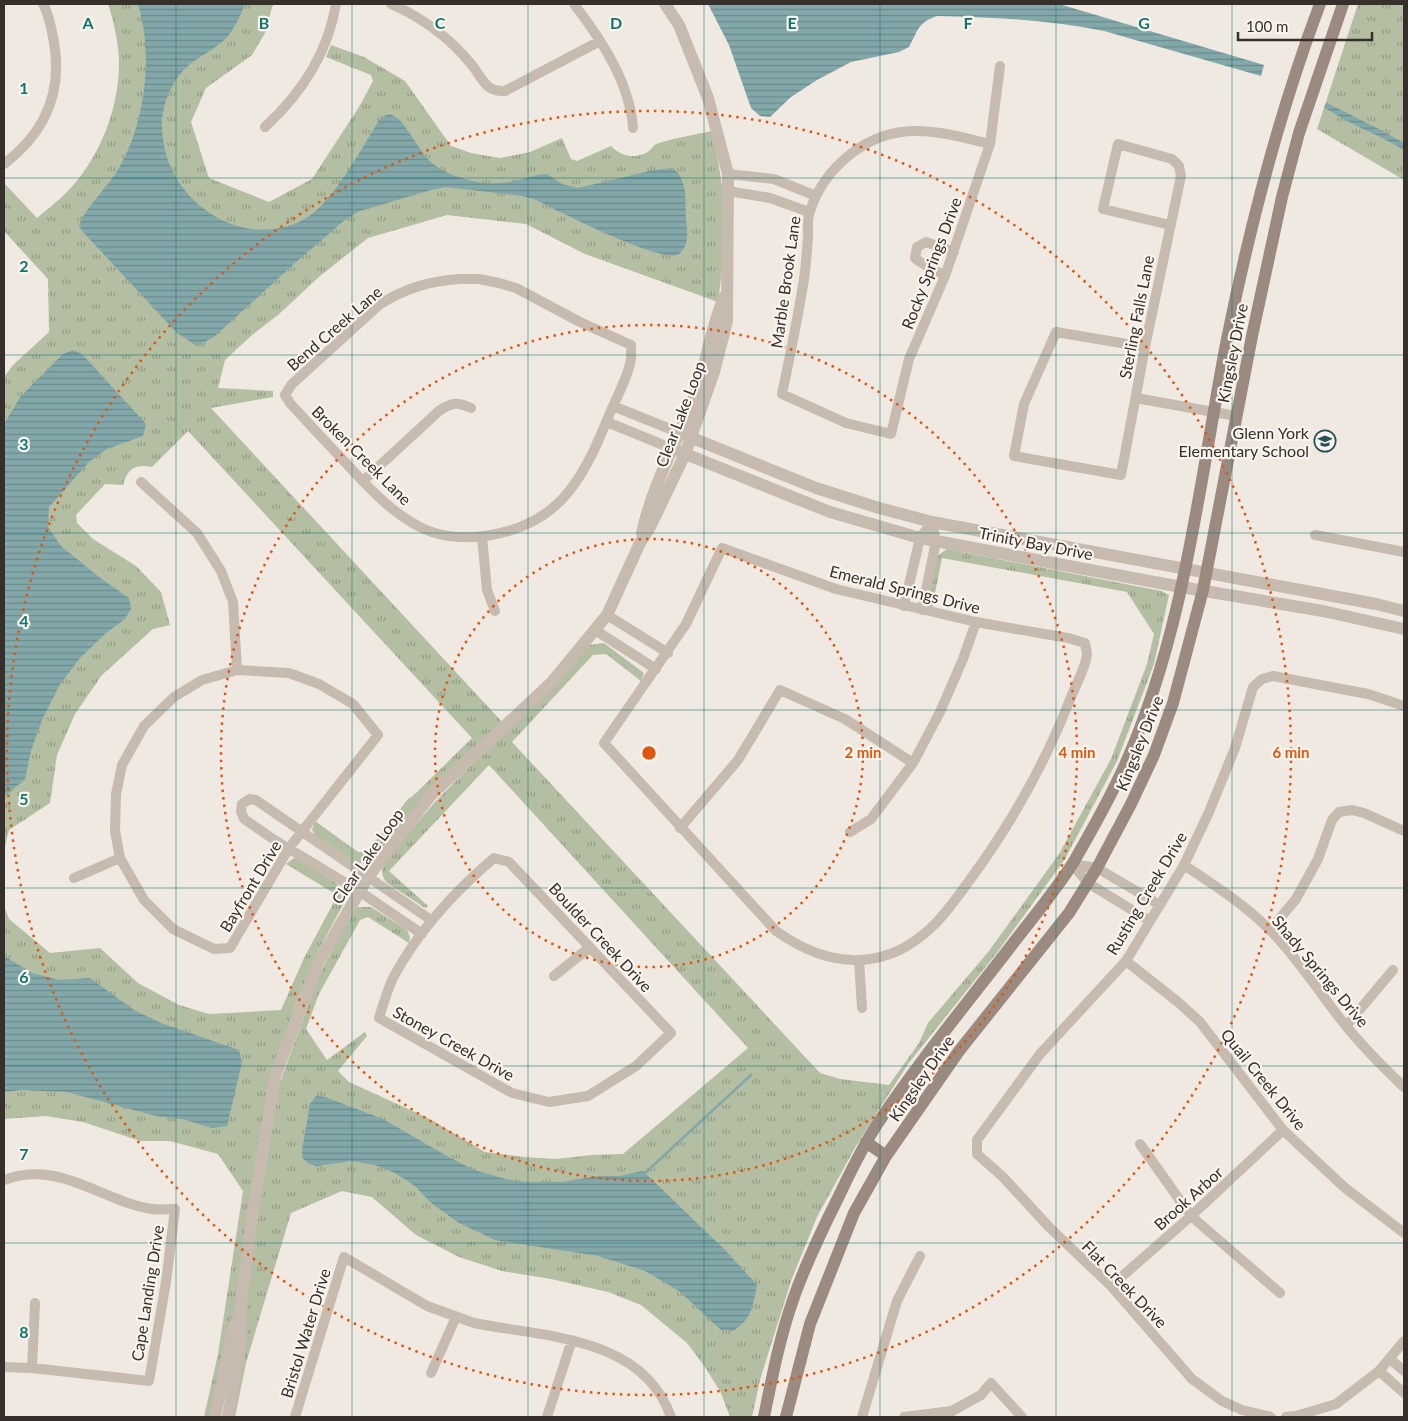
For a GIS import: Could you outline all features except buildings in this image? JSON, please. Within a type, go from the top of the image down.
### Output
[{"type":"main road","name":"Kingsley Drive","points":[[764,1417],[778,1351],[794,1299],[834,1206],[866,1142],[933,1046],[1049,897],[1072,864],[1123,768],[1143,720],[1165,651],[1181,586],[1227,341],[1260,194],[1305,43],[1320,4]]},
{"type":"main road","name":"Kingsley Drive","points":[[786,1417],[810,1324],[854,1213],[886,1156],[959,1051],[1069,913],[1098,868],[1154,755],[1170,712],[1203,590],[1236,416],[1282,197],[1300,133],[1343,4]]},
{"type":"main road","points":[[1279,126],[1300,133]]},
{"type":"main road","points":[[1243,267],[1265,272]]},
{"type":"main road","points":[[866,1142],[886,1156]]},
{"type":"street","points":[[4,164],[18,154],[34,136],[45,116],[56,85],[56,51],[52,28],[43,4]]},
{"type":"street","points":[[265,127],[282,111],[310,73],[329,33],[336,4]]},
{"type":"street","points":[[391,4],[434,27],[454,44],[489,89],[496,91],[505,91],[600,41]]},
{"type":"street","points":[[574,4],[600,41],[617,72],[632,111],[633,128]]},
{"type":"street","name":"Clear Lake Loop","points":[[640,543],[648,507],[673,450],[686,436],[714,372],[727,321],[728,174],[708,98],[678,25],[665,4]]},
{"type":"street","name":"Rocky Springs Drive","points":[[890,434],[909,359],[945,276],[990,144],[997,102],[1000,66]]},
{"type":"street","name":"Marble Brook Lane","points":[[890,434],[846,423],[782,394],[800,308],[809,212],[824,182],[841,162],[862,146],[892,133],[915,131],[943,133],[990,144]]},
{"type":"street","name":"Sterling Falls Lane","points":[[1145,347],[1056,332],[1027,396],[1020,421],[1014,456],[1121,475],[1145,347],[1181,180],[1179,166],[1175,161],[1118,144],[1103,209],[1170,225]]},
{"type":"street","points":[[728,174],[774,179],[816,196]]},
{"type":"street","points":[[728,191],[770,198],[809,212]]},
{"type":"street","points":[[945,276],[915,258],[917,247],[926,242],[954,252]]},
{"type":"street","name":"Bend Creek Lane","points":[[285,394],[292,384],[379,305],[396,294],[412,287],[444,280],[479,279],[516,288],[580,322],[631,345]]},
{"type":"street","name":"Broken Creek Lane","points":[[285,394],[290,403],[363,481],[395,512],[426,530],[458,537],[482,537],[507,533],[529,525],[546,514],[563,499],[591,460],[630,363],[631,345]]},
{"type":"street","points":[[1136,398],[1236,416]]},
{"type":"street","points":[[363,481],[440,410],[449,405],[460,403],[471,408]]},
{"type":"street","points":[[613,406],[686,436]]},
{"type":"street","points":[[606,422],[673,450]]},
{"type":"street","name":"Clear Lake Loop","points":[[228,1417],[241,1341],[240,1313],[253,1211],[275,1076],[318,963],[368,877],[431,796],[551,683],[608,615],[640,543],[651,526],[685,454],[686,436]]},
{"type":"street","name":"Trinity Bay Drive","points":[[686,436],[816,488],[932,522],[1376,604],[1404,611]]},
{"type":"street","name":"Trinity Bay Drive","points":[[673,450],[830,512],[920,538],[1341,614],[1404,629]]},
{"type":"street","points":[[141,482],[197,533],[221,571],[233,602],[237,670]]},
{"type":"street","points":[[904,606],[920,538],[932,522]]},
{"type":"street","points":[[922,610],[936,540],[932,522]]},
{"type":"street","points":[[1315,535],[1404,552]]},
{"type":"street","points":[[482,537],[487,590],[495,611]]},
{"type":"street","name":"Emerald Springs Drive","points":[[668,653],[686,624],[722,548],[836,589],[976,622],[1068,638],[1085,643],[1087,654],[1084,666],[1057,733],[1034,779],[997,844],[933,926],[907,946],[890,955],[859,960]]},
{"type":"street","points":[[608,615],[668,653],[604,743],[776,931],[794,944],[818,955],[837,959],[859,960],[862,1008]]},
{"type":"street","points":[[850,832],[871,818],[913,762],[940,712],[963,659],[976,622]]},
{"type":"street","points":[[595,630],[656,669]]},
{"type":"street","name":"Bayfront Drive","points":[[237,670],[289,673],[319,684],[353,704],[378,735],[289,848],[230,948],[214,949],[173,929],[144,900],[120,858],[115,831],[116,794],[122,766],[144,726],[174,697],[202,680],[237,670]]},
{"type":"street","name":"Rusting Creek Drive","points":[[977,1145],[977,1140],[1040,1054],[1126,961],[1184,866],[1209,812],[1235,748],[1253,687],[1262,679],[1273,676],[1368,694],[1404,706]]},
{"type":"street","points":[[680,828],[738,760],[780,690],[845,719],[913,762]]},
{"type":"street","points":[[250,799],[256,800],[368,877],[431,920],[422,934],[359,891],[244,819],[241,811],[242,804],[250,799]]},
{"type":"street","points":[[1270,930],[1296,899],[1318,859],[1332,820],[1339,812],[1352,810],[1364,813],[1404,831]]},
{"type":"street","points":[[325,870],[335,856]]},
{"type":"street","points":[[74,878],[120,858]]},
{"type":"street","name":"Boulder Creek Drive","points":[[431,920],[463,884],[494,858],[509,862],[671,1033]]},
{"type":"street","points":[[1072,864],[1098,868],[1160,905]]},
{"type":"street","points":[[1072,864],[1088,883],[1150,921]]},
{"type":"street","name":"Shady Springs Drive","points":[[1184,866],[1235,899],[1270,930],[1302,968],[1346,1026],[1404,1087]]},
{"type":"street","name":"Stoney Creek Drive","points":[[422,934],[393,979],[379,1018],[512,1093],[549,1102],[588,1096],[636,1066],[671,1033]]},
{"type":"street","points":[[554,976],[590,947]]},
{"type":"street","name":"Quail Creek Drive","points":[[1126,961],[1200,1022],[1284,1130],[1344,1187],[1404,1233]]},
{"type":"street","points":[[1346,1026],[1393,970]]},
{"type":"street","name":"Brook Arbor","points":[[1111,1286],[1191,1216],[1284,1130]]},
{"type":"street","points":[[1140,1144],[1191,1216],[1280,1293]]},
{"type":"street","name":"Flat Creek Drive","points":[[977,1145],[977,1154],[1003,1177],[1050,1228],[1111,1286],[1192,1379],[1222,1401],[1242,1410],[1271,1417]]},
{"type":"street","name":"Cape Landing Drive","points":[[4,1180],[42,1174],[75,1181],[131,1204],[153,1210],[175,1209],[166,1282],[149,1381],[32,1368]]},
{"type":"street","points":[[862,1417],[897,1301],[920,1256]]},
{"type":"street","name":"Bristol Water Drive","points":[[295,1417],[344,1257],[428,1306],[456,1317]]},
{"type":"street","points":[[4,1367],[32,1368],[35,1302]]},
{"type":"street","name":"Clear Lake Loop","points":[[215,1417],[231,1338],[240,1313]]},
{"type":"street","points":[[431,1373],[456,1317],[474,1323],[572,1340],[593,1345],[612,1353],[634,1366],[650,1383],[667,1405],[671,1417]]},
{"type":"street","points":[[548,1417],[572,1340]]},
{"type":"street","points":[[1286,1417],[1296,1416],[1336,1404],[1379,1371],[1404,1341]]},
{"type":"street","points":[[1390,1359],[1404,1371]]},
{"type":"street","points":[[1379,1371],[1404,1393]]},
{"type":"street","points":[[904,1417],[952,1411],[981,1395],[991,1383],[1022,1417]]},
{"type":"green space","points":[[108,4],[273,4],[265,33],[252,55],[206,88],[191,122],[209,178],[269,202],[312,179],[359,107],[373,81],[371,75],[326,57],[331,45],[364,57],[405,81],[451,146],[471,153],[500,158],[530,152],[562,138],[571,159],[577,161],[611,146],[627,156],[637,156],[646,153],[658,143],[712,131],[722,189],[724,221],[722,270],[718,302],[585,254],[526,224],[447,215],[368,238],[320,276],[225,360],[218,388],[273,391],[273,397],[211,408],[504,724],[414,809],[367,864],[355,862],[316,836],[312,830],[315,821],[358,852],[367,852],[408,799],[472,738],[188,431],[152,467],[141,466],[133,468],[127,475],[123,485],[105,484],[76,515],[77,523],[93,539],[136,566],[161,592],[170,625],[153,629],[102,675],[75,714],[57,755],[50,803],[9,830],[4,850],[4,377],[13,365],[49,332],[48,279],[4,231],[4,183],[37,218],[78,180],[98,149],[111,114],[118,78],[118,46]]},
{"type":"green space","points":[[1358,4],[1404,4],[1404,180],[1317,129]]},
{"type":"green space","points":[[947,549],[1161,591],[1169,595],[1154,664],[1117,761],[1065,859],[996,954],[908,1064],[856,1146],[817,1217],[791,1281],[760,1380],[752,1417],[730,1417],[721,1393],[687,1343],[641,1305],[608,1292],[551,1279],[502,1271],[459,1257],[416,1235],[372,1197],[342,1191],[291,1213],[246,1363],[235,1417],[227,1417],[244,1317],[259,1201],[280,1082],[320,973],[354,910],[358,907],[371,907],[407,930],[410,937],[409,943],[368,917],[360,920],[319,994],[306,1029],[327,1060],[365,1032],[367,1036],[338,1071],[349,1082],[430,1119],[485,1152],[555,1159],[623,1154],[748,1048],[489,765],[389,871],[428,906],[425,908],[387,883],[383,876],[383,864],[434,803],[589,645],[604,643],[644,673],[641,681],[606,654],[593,655],[512,742],[820,1073],[840,1079],[889,1085],[919,1043],[928,1023],[989,951],[1059,854],[1111,759],[1147,664],[1154,634],[1127,592],[942,558],[932,608],[926,606],[937,556]]},
{"type":"green space","points":[[294,858],[300,859],[340,886],[345,894],[345,900],[317,953],[298,998],[280,1049],[236,1308],[212,1417],[204,1417],[218,1354],[243,1191],[218,1154],[170,1141],[140,1141],[83,1122],[46,1116],[4,1119],[4,906],[9,919],[50,953],[100,948],[138,983],[179,1005],[209,1014],[281,1010],[304,958],[335,900],[332,892],[286,864]]},
{"type":"water","points":[[138,4],[245,4],[227,37],[190,64],[176,80],[169,92],[162,116],[163,139],[169,162],[180,184],[195,202],[214,216],[235,225],[258,230],[282,228],[305,219],[326,201],[336,188],[380,119],[390,115],[399,119],[432,163],[456,176],[483,183],[501,183],[547,174],[562,184],[578,188],[654,170],[673,168],[678,173],[685,191],[687,233],[685,247],[679,254],[669,255],[652,251],[584,224],[534,199],[522,196],[446,187],[431,190],[360,211],[346,219],[214,337],[197,346],[177,333],[79,226],[81,220],[116,173],[126,155],[140,113],[146,68],[143,24]]},
{"type":"water","points":[[708,4],[1059,4],[1264,65],[1261,76],[1104,31],[1063,24],[1021,20],[937,16],[922,25],[909,47],[899,52],[851,62],[817,80],[791,97],[770,117],[760,116],[751,108],[729,45]]},
{"type":"water","points":[[1327,103],[1404,143],[1404,150],[1324,107]]},
{"type":"water","points":[[73,350],[82,354],[146,424],[143,436],[107,449],[90,461],[49,507],[48,527],[61,546],[99,577],[129,598],[131,609],[125,619],[106,633],[80,658],[59,686],[42,720],[31,751],[25,779],[4,797],[4,424],[21,396],[63,354]]},
{"type":"water","points":[[4,956],[32,973],[59,980],[90,978],[134,1010],[161,1023],[239,1050],[242,1062],[227,1126],[212,1128],[182,1119],[156,1116],[67,1092],[21,1090],[4,1092]]},
{"type":"water","points":[[316,1096],[325,1097],[383,1119],[474,1170],[506,1179],[524,1182],[563,1182],[597,1176],[619,1176],[643,1171],[726,1251],[757,1285],[748,1317],[733,1331],[721,1330],[679,1291],[645,1271],[598,1256],[495,1240],[459,1223],[431,1203],[415,1186],[395,1173],[375,1165],[351,1161],[317,1166],[309,1164],[302,1157],[302,1150],[310,1104]]},
{"type":"waterway","points":[[644,1174],[751,1075]]},
{"type":"place","name":"Glenn York Elementary School","points":[[1325,441]]}]
